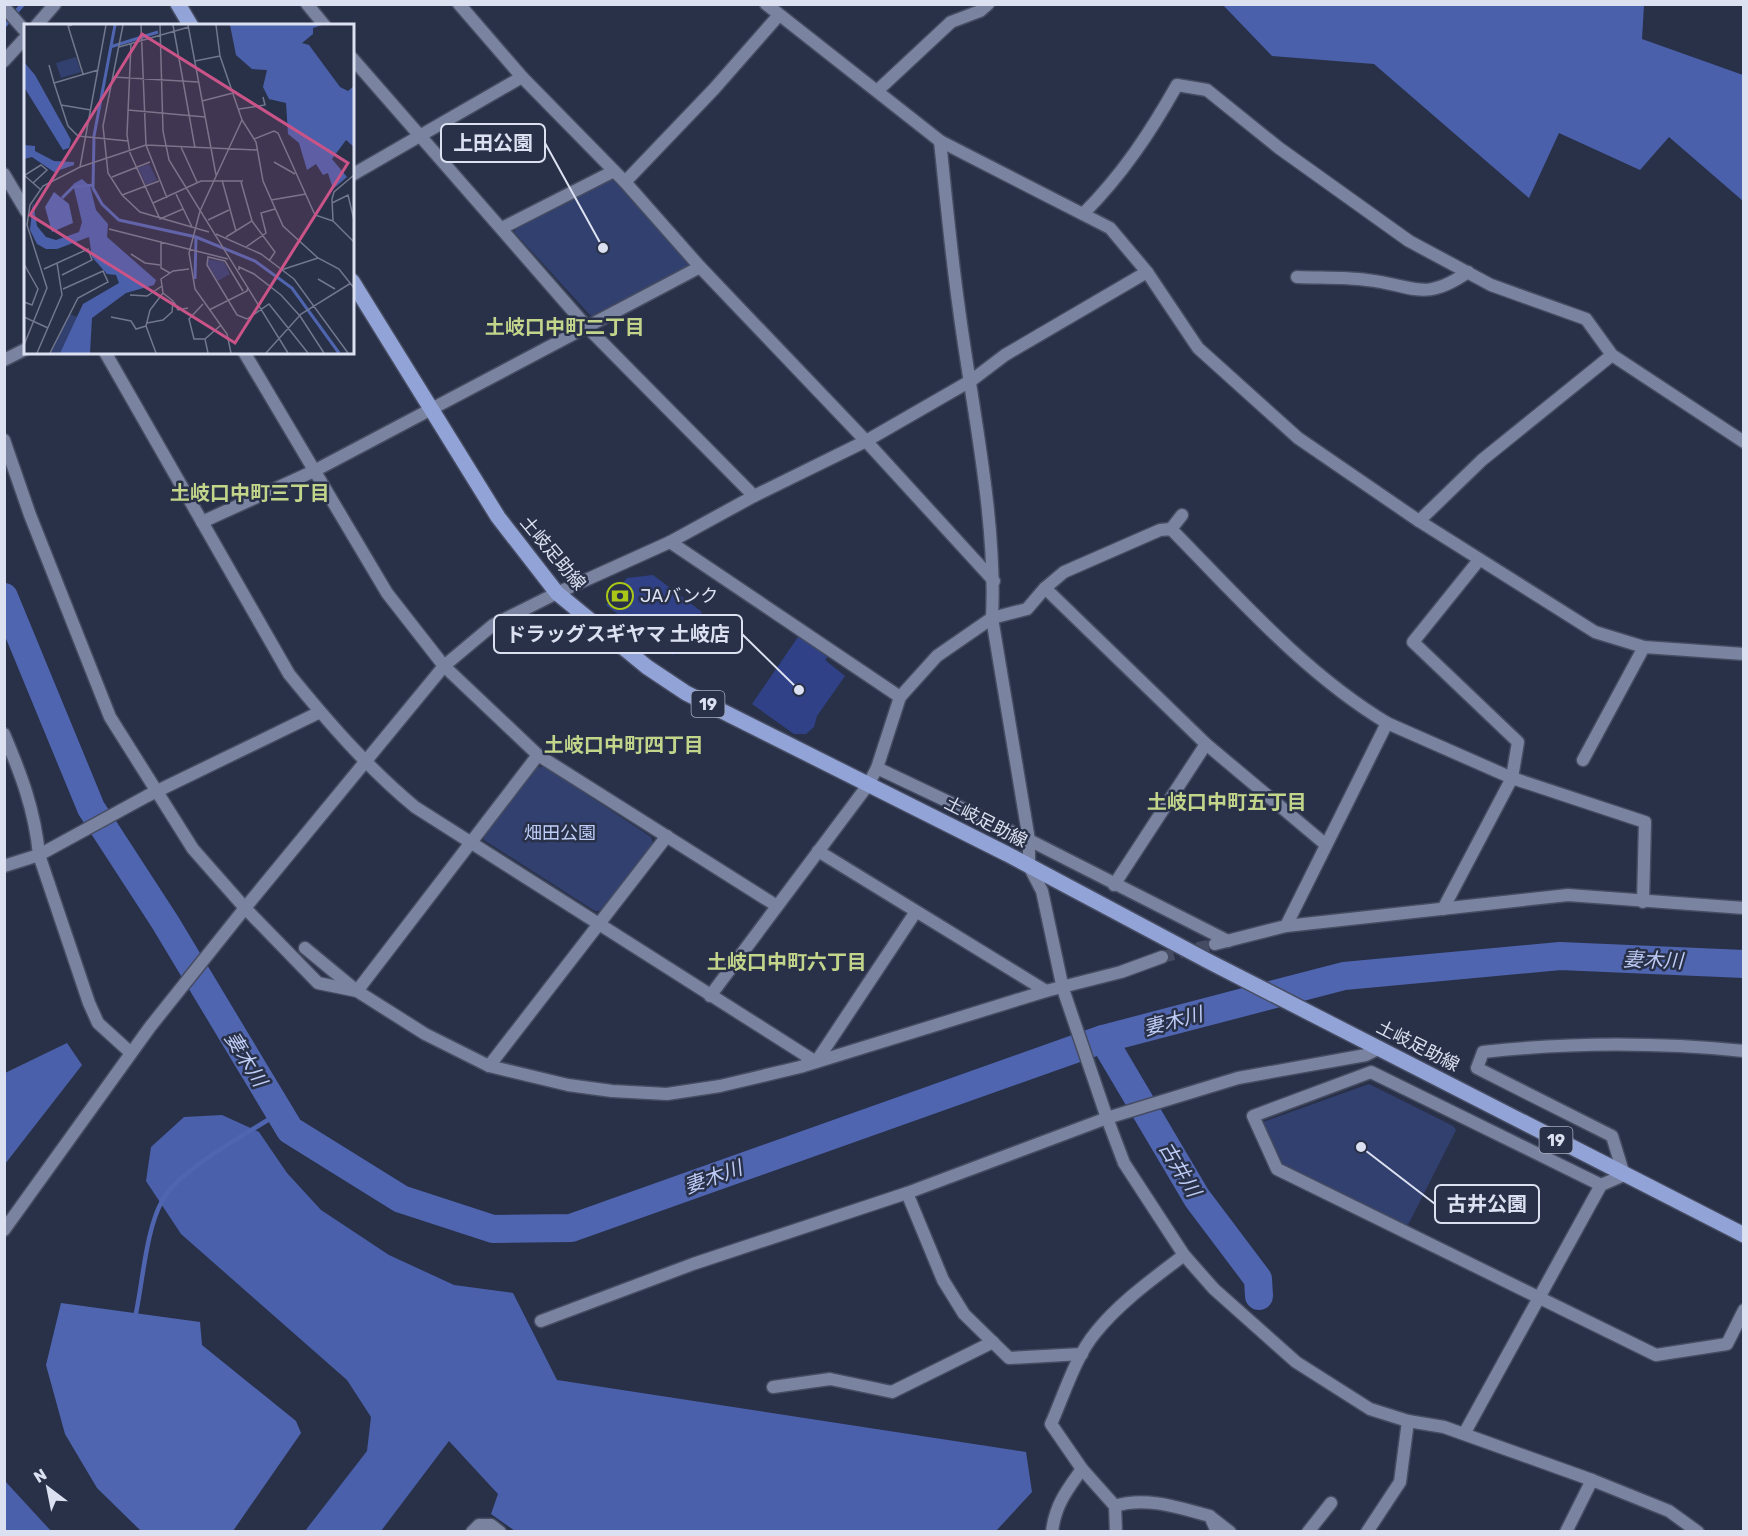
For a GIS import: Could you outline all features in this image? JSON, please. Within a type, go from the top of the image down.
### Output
[{"type":"main road","points":[[178,4],[190,24]]},
{"type":"main road","name":"土岐足助線","points":[[354,284],[498,516],[557,593],[647,667],[686,693],[1029,866],[1208,961],[1743,1235]]},
{"type":"street","points":[[38,24],[55,4]]},
{"type":"street","points":[[307,4],[323,24]]},
{"type":"street","points":[[459,4],[522,77],[625,182],[700,267],[866,441],[994,581]]},
{"type":"street","points":[[766,4],[940,141],[1110,228],[1147,272],[1198,348],[1298,438],[1419,521],[1595,632],[1644,647],[1743,654]]},
{"type":"street","points":[[877,91],[951,22],[980,11],[988,4]]},
{"type":"street","points":[[4,7],[24,30]]},
{"type":"street","points":[[625,182],[714,89],[778,15]]},
{"type":"street","points":[[4,61],[24,39]]},
{"type":"street","points":[[354,60],[586,326],[754,496]]},
{"type":"street","points":[[354,175],[522,77]]},
{"type":"street","points":[[1083,213],[1111,186],[1145,140],[1177,85],[1207,90],[1358,206],[1409,241],[1491,285],[1586,319],[1612,355],[1743,442]]},
{"type":"street","points":[[940,141],[959,310],[972,380],[994,581],[992,618],[1029,840],[1029,866],[1042,891],[1063,989],[1124,1163],[1184,1255],[1214,1289],[1296,1362],[1370,1409],[1408,1421],[1444,1427],[1592,1480],[1669,1511],[1698,1532]]},
{"type":"street","points":[[502,228],[614,171]]},
{"type":"street","points":[[4,174],[24,209]]},
{"type":"street","points":[[202,522],[314,471],[700,267]]},
{"type":"street","points":[[4,1230],[150,1027],[444,666],[493,625],[557,593],[670,542],[754,496],[866,441],[972,380],[1005,355],[1147,272]]},
{"type":"street","points":[[1298,277],[1368,280],[1419,292],[1451,284],[1468,272]]},
{"type":"street","points":[[4,360],[24,351]]},
{"type":"street","points":[[106,354],[289,674],[378,776],[416,807],[816,1062]]},
{"type":"street","points":[[245,354],[387,593],[444,666],[538,755],[777,906]]},
{"type":"street","points":[[1419,521],[1482,460],[1612,355]]},
{"type":"street","points":[[4,440],[38,536],[110,717],[152,794],[193,849],[245,908],[318,983],[357,991]]},
{"type":"street","points":[[710,996],[868,784],[877,768],[900,697],[937,656],[992,618],[1027,609],[1045,588],[1064,572],[1160,530],[1171,529],[1182,515]]},
{"type":"street","points":[[1171,529],[1279,637],[1358,705],[1387,723],[1512,778],[1646,822],[1643,902]]},
{"type":"street","points":[[670,542],[900,697]]},
{"type":"street","points":[[1443,909],[1512,778],[1518,742],[1413,642],[1479,560]]},
{"type":"street","points":[[1045,588],[1206,744],[1325,844]]},
{"type":"street","points":[[1583,760],[1644,647]]},
{"type":"street","points":[[4,866],[39,855],[152,794],[320,712]]},
{"type":"street","points":[[1286,926],[1387,723]]},
{"type":"street","points":[[4,734],[24,780],[36,820],[39,855],[93,1013],[98,1023],[130,1053]]},
{"type":"street","points":[[1114,885],[1206,744]]},
{"type":"street","points":[[357,991],[538,755]]},
{"type":"street","points":[[877,768],[1029,840],[1221,942],[1286,926],[1568,895],[1743,908]]},
{"type":"street","points":[[489,1066],[666,836]]},
{"type":"street","points":[[818,851],[915,913],[1046,991]]},
{"type":"street","points":[[816,1062],[915,913]]},
{"type":"street","points":[[305,948],[357,991],[425,1034],[489,1066],[568,1085],[667,1094],[720,1086],[816,1062],[1046,991],[1063,989],[1162,957]]},
{"type":"street","points":[[1464,1434],[1601,1185],[1623,1175],[1612,1136],[1477,1068],[1483,1052],[1604,1043],[1667,1043],[1743,1051]]},
{"type":"street","points":[[541,1321],[693,1264],[907,1193],[1105,1112],[1238,1078],[1366,1055],[1376,1046]]},
{"type":"street","points":[[1601,1185],[1371,1072],[1253,1116],[1277,1169],[1656,1356],[1727,1344],[1743,1311]]},
{"type":"street","points":[[907,1193],[943,1280],[964,1314],[1009,1358],[1082,1354]]},
{"type":"street","points":[[1116,1532],[1115,1506],[1083,1469],[1051,1424],[1082,1354],[1095,1332],[1131,1297],[1184,1255]]},
{"type":"street","points":[[773,1387],[830,1379],[892,1392],[993,1342]]},
{"type":"street","points":[[1367,1532],[1400,1482],[1408,1421]]},
{"type":"street","points":[[1052,1532],[1054,1516],[1062,1496],[1083,1469]]},
{"type":"street","points":[[1566,1532],[1592,1480]]},
{"type":"street","points":[[1115,1506],[1124,1503],[1160,1503],[1210,1516],[1230,1532]]},
{"type":"street","points":[[1308,1532],[1331,1503]]},
{"type":"street","points":[[1210,1516],[1217,1532]]},
{"type":"street","points":[[472,1532],[479,1525],[491,1525],[500,1532]]},
{"type":"green space","points":[[613,180],[691,264],[691,267],[595,317],[590,315],[514,232],[517,226]]},
{"type":"green space","name":"畑田公園","points":[[536,767],[545,767],[651,837],[653,844],[601,911],[595,911],[484,840],[484,834]]},
{"type":"green space","points":[[1369,1084],[1453,1126],[1456,1130],[1409,1223],[1405,1226],[1283,1164],[1263,1122]]},
{"type":"shaded area","points":[[1223,5],[1644,5],[1642,39],[1743,75],[1743,201],[1669,137],[1640,170],[1559,133],[1529,198],[1374,64],[1272,56]]},
{"type":"shaded area","points":[[67,1043],[82,1065],[5,1164],[5,1073]]},
{"type":"shaded area","points":[[222,1115],[259,1132],[287,1173],[321,1210],[389,1255],[454,1285],[513,1293],[557,1380],[1026,1452],[1032,1492],[996,1531],[515,1531],[491,1514],[498,1494],[449,1441],[381,1531],[305,1531],[367,1451],[371,1417],[347,1380],[181,1234],[146,1181],[151,1147],[184,1117]]},
{"type":"shaded area","points":[[61,1303],[200,1322],[202,1345],[296,1421],[301,1433],[233,1531],[141,1531],[97,1488],[65,1434],[46,1365]]},
{"type":"shaded area","points":[[5,1481],[51,1531],[5,1531]]},
{"type":"building","points":[[653,575],[702,612],[673,655],[616,620],[620,616],[606,605],[627,578]]},
{"type":"building","points":[[798,637],[829,655],[825,660],[845,676],[817,716],[814,727],[806,734],[794,734],[752,704]]},
{"type":"waterway","points":[[4,26],[23,4]]},
{"type":"waterway","name":"妻木川","points":[[4,597],[91,808],[165,922],[290,1130],[401,1199],[493,1229],[571,1228],[1103,1039],[1344,976],[1560,956],[1744,964]]},
{"type":"waterway","name":"古井川","points":[[1103,1039],[1197,1198],[1258,1279],[1259,1296]]},
{"type":"waterway","points":[[136,1313],[152,1226],[162,1201],[171,1189],[198,1165],[279,1113]]},
{"type":"tunnel","points":[[1162,957],[1215,944]]},
{"type":"place","name":"上田公園","points":[[603,248]]},
{"type":"place","name":"JAバンク","points":[[620,596]]},
{"type":"place","name":"ドラッグスギヤマ 土岐店","points":[[799,690]]},
{"type":"place","name":"古井公園","points":[[1361,1147]]},
{"type":"district","name":"土岐口中町二丁目","points":[[565,327]]},
{"type":"district","name":"土岐口中町三丁目","points":[[250,493]]},
{"type":"district","name":"土岐口中町四丁目","points":[[624,745]]},
{"type":"district","name":"土岐口中町五丁目","points":[[1227,802]]},
{"type":"district","name":"土岐口中町六丁目","points":[[787,962]]}]
